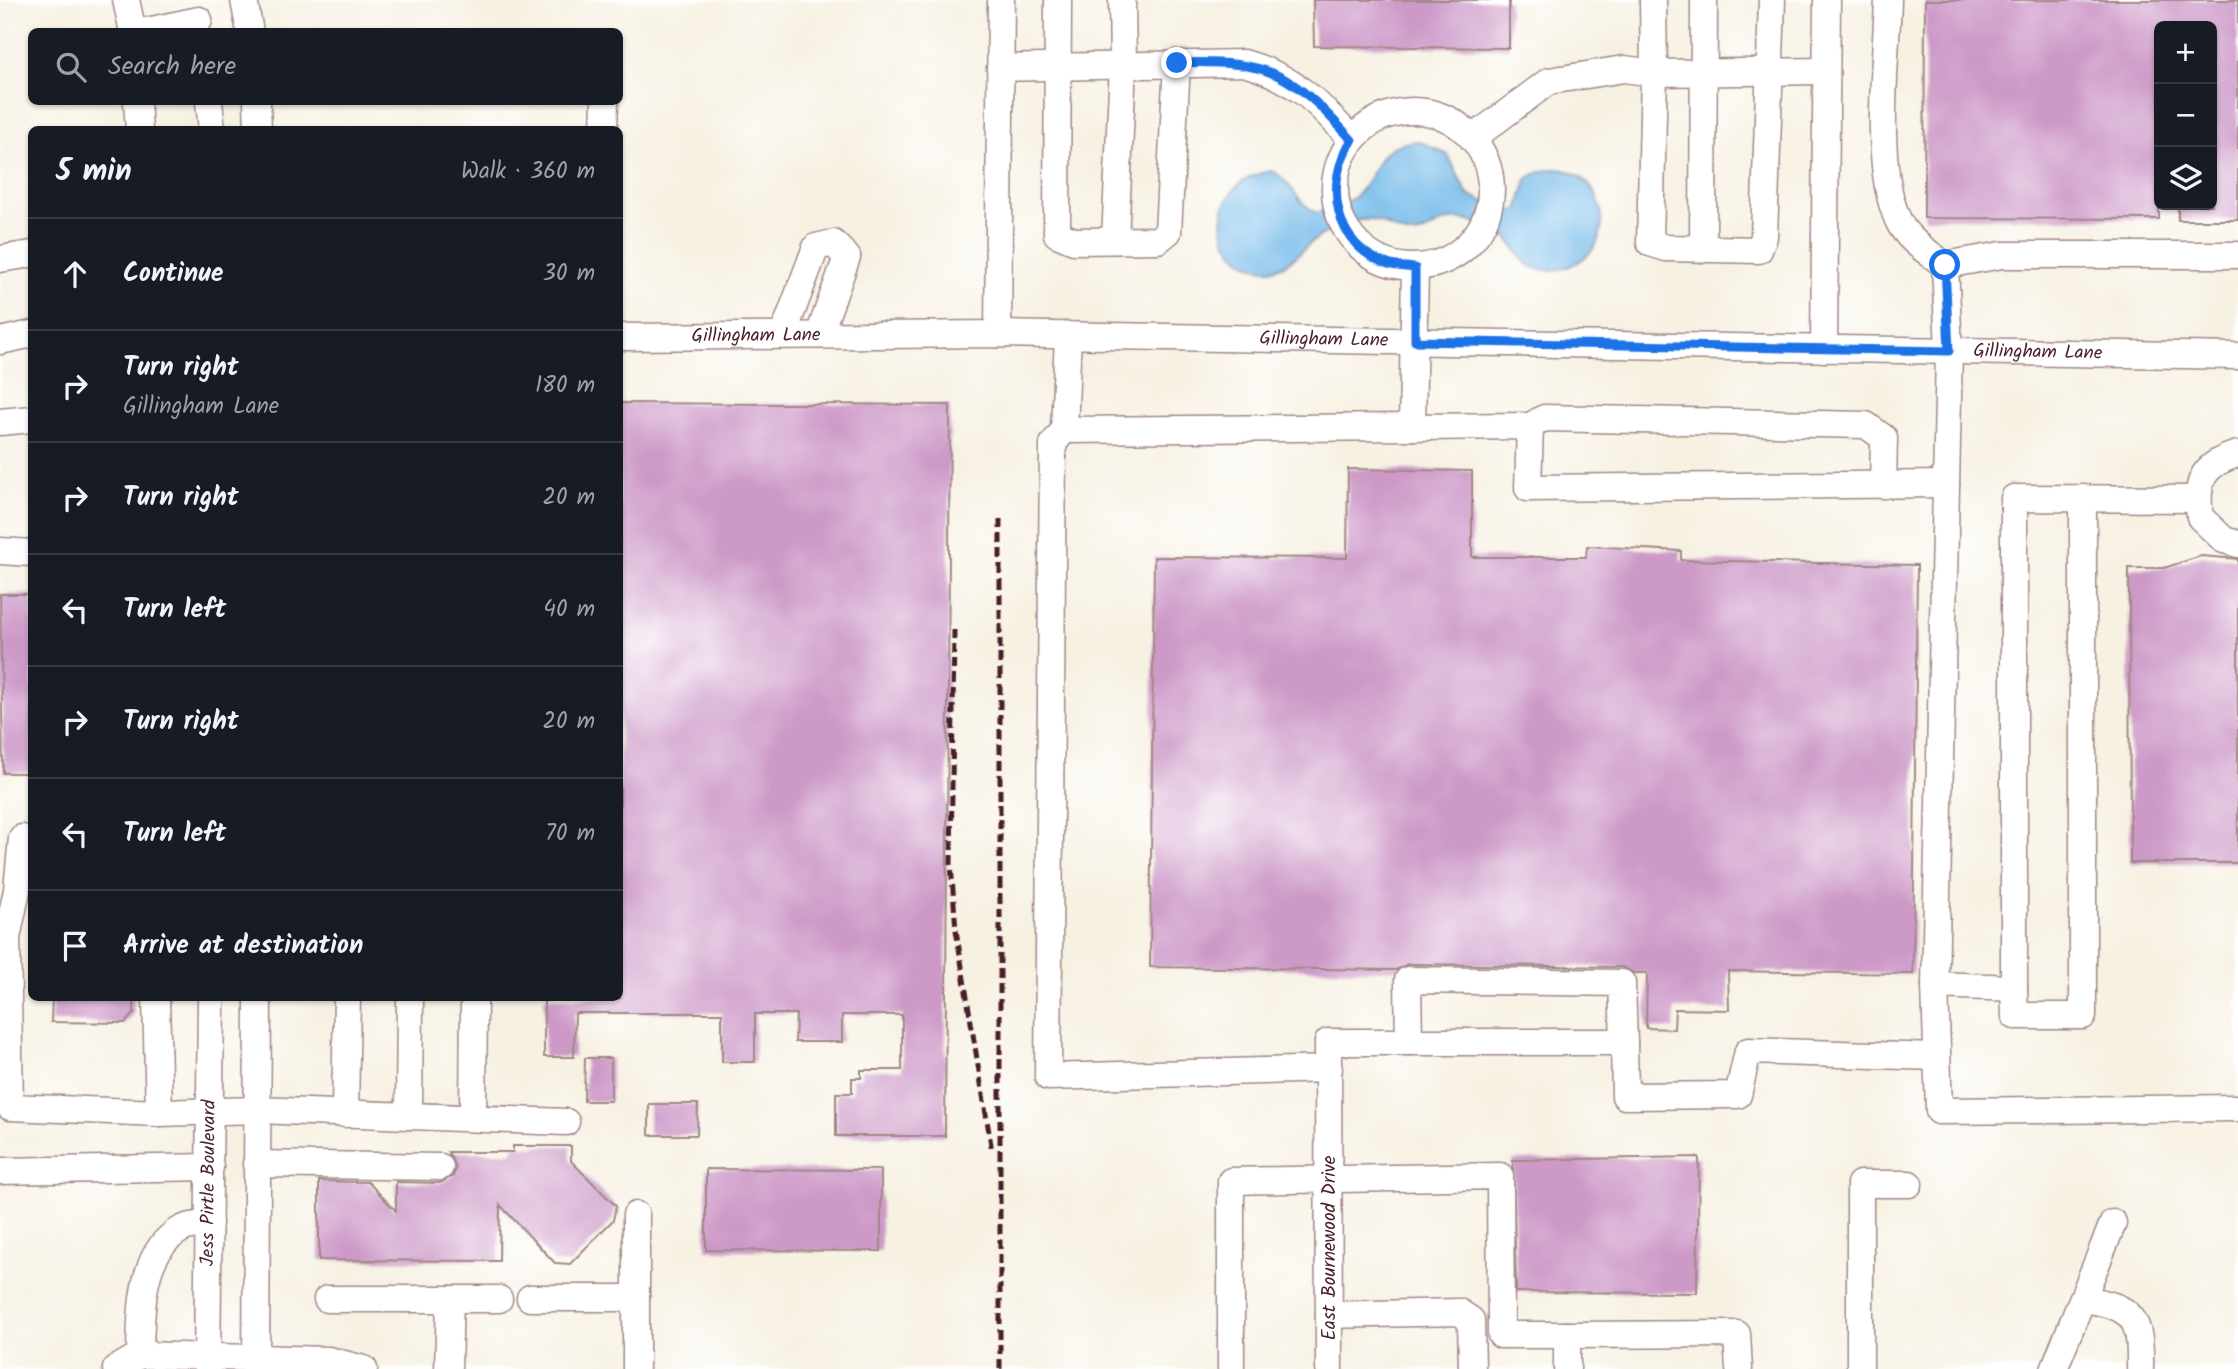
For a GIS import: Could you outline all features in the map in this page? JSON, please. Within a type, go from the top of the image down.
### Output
[{"type":"street","points":[[126,0],[132,28]]},
{"type":"street","points":[[244,0],[249,28]]},
{"type":"street","points":[[998,334],[1001,0]]},
{"type":"street","points":[[1058,0],[1057,234],[1074,241],[1158,240],[1168,232],[1177,63]]},
{"type":"street","points":[[1115,240],[1123,65],[1122,0]]},
{"type":"street","points":[[1653,0],[1650,243],[1666,248],[1759,250],[1764,237],[1772,0]]},
{"type":"street","points":[[1703,249],[1704,0]]},
{"type":"street","points":[[1824,349],[1827,0]]},
{"type":"street","points":[[1888,0],[1884,162],[1898,221],[1916,242],[1945,265],[2001,255],[2238,255]]},
{"type":"street","points":[[157,28],[198,17]]},
{"type":"street","points":[[1000,68],[1244,63],[1275,72],[1316,101],[1352,140]]},
{"type":"street","points":[[1473,138],[1549,81],[1624,69],[1654,73],[1826,71]]},
{"type":"street","points":[[137,105],[139,126]]},
{"type":"street","points":[[209,105],[212,126]]},
{"type":"street","points":[[257,105],[258,126]]},
{"type":"street","points":[[604,126],[605,105]]},
{"type":"street","points":[[1405,110],[1430,112],[1454,121],[1473,138],[1486,160],[1491,197],[1479,233],[1462,251],[1440,263],[1415,268],[1388,264],[1365,252],[1347,232],[1335,196],[1335,181],[1342,155],[1352,140],[1379,118],[1405,110]]},
{"type":"street","points":[[783,335],[816,247],[833,243],[847,257],[819,335]]},
{"type":"street","points":[[0,258],[28,254]]},
{"type":"street","points":[[1945,265],[1949,351],[1935,985],[1938,1111],[2238,1108]]},
{"type":"street","points":[[1412,427],[1415,268]]},
{"type":"street","name":"Gillingham Lane","points":[[623,337],[998,334],[2238,356]]},
{"type":"street","points":[[0,342],[28,335]]},
{"type":"street","points":[[1068,335],[1064,430],[1053,444],[1048,1077],[1329,1069]]},
{"type":"street","points":[[0,342],[28,348]]},
{"type":"street","points":[[1064,430],[1530,426],[1544,418],[1866,425],[1884,438],[1883,485]]},
{"type":"street","points":[[0,422],[28,419]]},
{"type":"street","points":[[1530,426],[1528,488],[1946,484]]},
{"type":"street","points":[[2238,454],[2210,466],[2198,486],[2200,517],[2224,540],[2238,544]]},
{"type":"street","points":[[2084,498],[2083,1016],[2015,1016],[2014,498],[2084,498],[2198,499]]},
{"type":"street","points":[[0,551],[28,553]]},
{"type":"street","points":[[18,838],[7,906],[5,1106],[159,1113],[257,1110],[566,1122]]},
{"type":"street","points":[[1624,1042],[1409,1042],[1408,980],[1622,983],[1624,1042],[1625,1096],[1738,1095],[1748,1051],[1937,1058]]},
{"type":"street","points":[[1935,985],[2014,988]]},
{"type":"street","points":[[156,1001],[159,1113]]},
{"type":"street","name":"Jess Pirtle Boulevard","points":[[207,1363],[211,1001]]},
{"type":"street","points":[[256,1364],[258,1001]]},
{"type":"street","points":[[345,1114],[347,1001]]},
{"type":"street","points":[[409,1116],[411,1001]]},
{"type":"street","points":[[472,1118],[474,1001]]},
{"type":"street","name":"East Bournewood Drive","points":[[1329,1369],[1328,1042],[1409,1042]]},
{"type":"street","points":[[256,1164],[440,1167]]},
{"type":"street","points":[[0,1171],[210,1167]]},
{"type":"street","points":[[1231,1369],[1231,1181],[1500,1177],[1501,1335],[1737,1334],[1739,1369]]},
{"type":"street","points":[[1860,1369],[1860,1185],[1909,1184]]},
{"type":"street","points":[[636,1215],[636,1369]]},
{"type":"street","points":[[140,1356],[142,1310],[150,1268],[164,1244],[182,1229],[209,1223]]},
{"type":"street","points":[[2054,1369],[2113,1223]]},
{"type":"street","points":[[530,1298],[636,1298]]},
{"type":"street","points":[[327,1299],[499,1299]]},
{"type":"street","points":[[448,1369],[450,1299]]},
{"type":"street","points":[[2083,1299],[2114,1304],[2129,1315],[2140,1334],[2140,1369]]},
{"type":"street","points":[[1329,1315],[1459,1312],[1471,1320],[1472,1369]]},
{"type":"street","points":[[1567,1335],[1567,1369]]},
{"type":"street","points":[[116,1369],[140,1356],[207,1363],[256,1364],[329,1360],[364,1369]]},
{"type":"water","points":[[1419,141],[1448,155],[1467,194],[1506,211],[1518,210],[1527,179],[1550,170],[1570,172],[1586,182],[1597,199],[1602,218],[1599,238],[1587,256],[1564,268],[1550,270],[1528,265],[1509,240],[1497,231],[1481,224],[1457,219],[1445,221],[1416,235],[1400,232],[1375,221],[1351,222],[1314,240],[1286,264],[1269,269],[1259,268],[1242,260],[1230,248],[1222,217],[1227,201],[1236,187],[1252,177],[1273,171],[1317,213],[1357,195],[1385,152],[1404,143]]},
{"type":"building","points":[[1313,0],[1509,0],[1509,48],[1314,46]]},
{"type":"building","points":[[1925,0],[2238,0],[2238,220],[2178,220],[2178,210],[2217,210],[2217,21],[2154,21],[2154,210],[2159,210],[2159,219],[1924,218]]},
{"type":"building","points":[[623,403],[950,405],[945,1136],[836,1136],[836,1093],[852,1093],[852,1078],[861,1078],[861,1070],[902,1070],[902,1015],[842,1015],[842,1042],[795,1042],[796,1014],[755,1014],[755,1062],[722,1062],[722,1013],[575,1013],[574,1057],[544,1057],[544,1001],[623,1001]]},
{"type":"building","points":[[1348,469],[1472,471],[1472,557],[1586,557],[1587,546],[1681,551],[1681,560],[1917,565],[1913,974],[1728,971],[1729,1010],[1675,1009],[1674,1029],[1646,1028],[1647,973],[1634,973],[1622,967],[1408,964],[1396,970],[1150,967],[1154,557],[1347,558]]},
{"type":"building","points":[[2201,556],[2238,559],[2238,863],[2130,863],[2129,568],[2164,568]]},
{"type":"building","points":[[0,594],[28,594],[28,773],[3,773]]},
{"type":"building","points":[[52,1001],[134,1001],[134,1013],[125,1023],[51,1022]]},
{"type":"building","points":[[585,1058],[611,1058],[611,1101],[584,1101]]},
{"type":"building","points":[[649,1104],[698,1104],[697,1135],[649,1135]]},
{"type":"building","points":[[513,1146],[571,1146],[571,1161],[616,1206],[613,1220],[570,1264],[555,1263],[500,1205],[499,1261],[319,1260],[319,1181],[368,1182],[396,1211],[396,1182],[440,1183],[453,1176],[456,1167],[448,1152],[513,1152]]},
{"type":"building","points":[[1699,1157],[1697,1293],[1516,1292],[1513,1160]]},
{"type":"building","points":[[706,1169],[881,1170],[881,1251],[706,1250]]},
{"type":"railway","points":[[1000,519],[1000,1369]]},
{"type":"railway","points":[[954,630],[951,864],[956,930],[992,1151]]},
{"type":"route","points":[[1177,63],[1244,63],[1275,72],[1316,101],[1352,140],[1342,155],[1335,181],[1336,207],[1347,232],[1365,252],[1388,264],[1415,268],[1415,341],[1949,351],[1945,265]]}]
